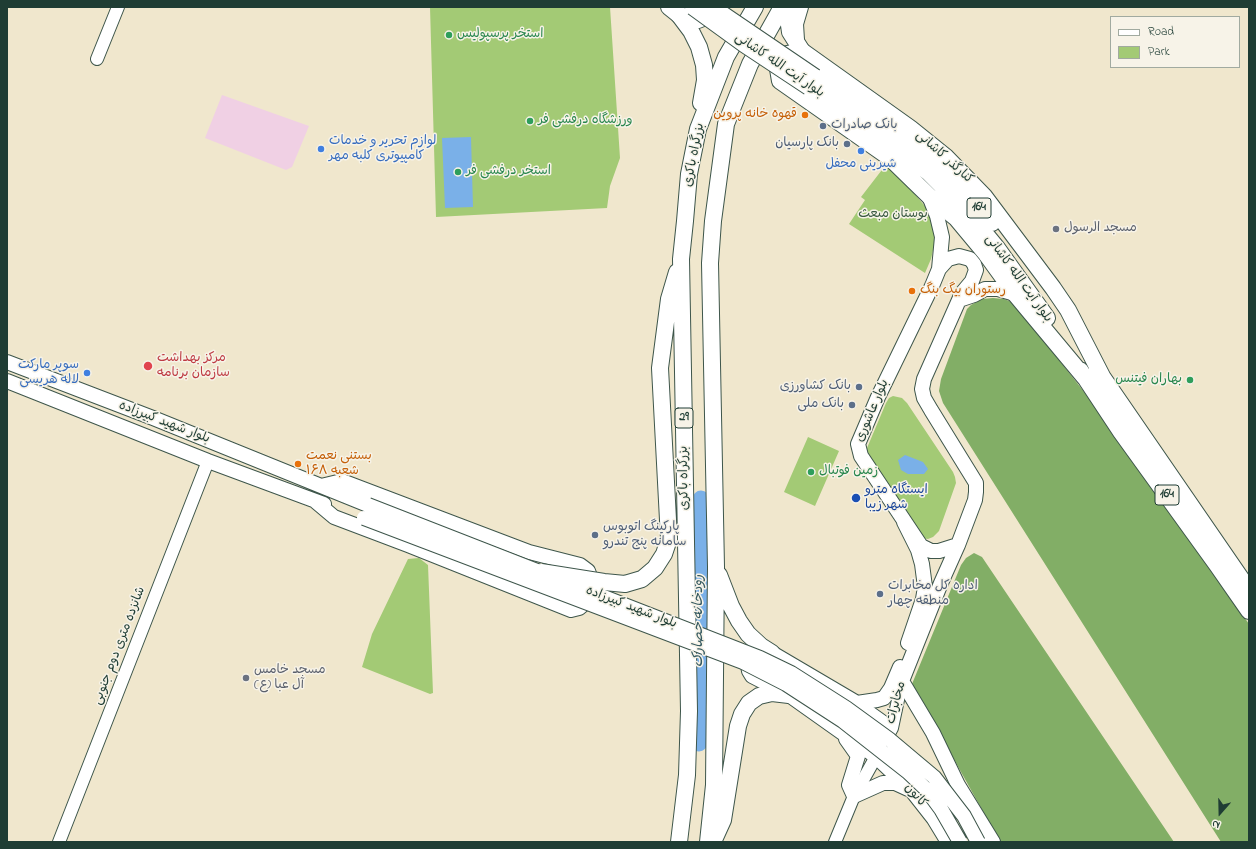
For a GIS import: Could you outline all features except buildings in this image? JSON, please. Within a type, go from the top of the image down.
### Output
[{"type":"main road","name":"بلوار آیت الله کاشانی","points":[[693,7],[744,44],[903,136],[937,164],[974,201],[1006,240],[1249,590]]},
{"type":"main road","name":"بلوار آیت الله کاشانی","points":[[713,7],[896,146],[929,173],[965,209],[997,248],[1045,314],[1121,432],[1249,611]]},
{"type":"main road","points":[[674,11],[692,19],[703,19],[712,12],[713,7]]},
{"type":"main road","name":"بزرگراه باکری","points":[[679,842],[686,775],[689,711],[682,259],[689,174],[698,129],[726,57],[755,7]]},
{"type":"main road","name":"بزرگراه باکری","points":[[708,842],[714,785],[716,567],[710,263],[713,221],[726,124],[750,64],[782,7]]},
{"type":"main road","points":[[790,7],[788,18],[790,32],[799,48]]},
{"type":"main road","points":[[799,48],[796,24],[801,7]]},
{"type":"main road","points":[[674,11],[691,31],[699,47],[704,65],[705,80],[698,129]]},
{"type":"main road","points":[[799,48],[787,54],[779,63],[778,68],[780,81],[890,158],[929,196],[956,218],[986,254],[1015,294],[1085,378]]},
{"type":"main road","name":"کنارگذر کاشانی","points":[[799,48],[910,128],[946,157],[984,196],[1068,310],[1103,378]]},
{"type":"main road","name":"بلوار عاشوری","points":[[929,196],[937,216],[942,237],[938,269],[932,286],[878,397],[858,444],[861,456],[920,546],[931,551],[939,551],[958,545]]},
{"type":"main road","points":[[938,269],[948,259],[954,257],[965,257],[970,259],[976,270],[972,281],[962,293],[924,379],[922,389],[924,398],[976,482],[975,500],[958,545]]},
{"type":"main road","points":[[541,572],[624,584],[642,579],[655,568],[664,554],[669,539],[660,368],[669,299],[682,259]]},
{"type":"main road","points":[[959,300],[974,295],[985,289],[998,289],[1015,294]]},
{"type":"main road","name":"بلوار شهید کبیرزاده","points":[[7,362],[173,426],[320,486],[366,512],[743,662],[786,684],[843,721],[908,772],[927,790],[941,809],[960,842]]},
{"type":"main road","name":"بلوار شهید کبیرزاده","points":[[7,381],[208,461],[315,500],[366,512],[541,572],[760,658],[791,673],[846,708],[890,740],[934,777],[964,816],[978,842]]},
{"type":"main road","name":"بلوار شهید کبیرزاده","points":[[315,500],[334,517],[571,610],[579,608],[590,595],[592,587],[591,579],[588,571],[580,565],[529,552],[342,482],[320,486]]},
{"type":"main road","name":"مخابرات","points":[[857,703],[884,698],[892,688],[923,599],[925,587],[922,564],[918,550],[904,522]]},
{"type":"main road","name":"مخابرات","points":[[902,681],[941,583],[958,545]]},
{"type":"main road","points":[[716,567],[731,606],[739,621],[752,638],[772,653],[857,703]]},
{"type":"main road","points":[[924,579],[926,574],[930,571],[936,570],[941,575],[941,583]]},
{"type":"main road","name":"کانون","points":[[772,653],[765,651],[756,653],[749,662],[749,671],[752,676],[788,696],[840,730],[875,756],[912,791],[934,819],[948,842]]},
{"type":"main road","points":[[902,681],[932,733],[958,785],[993,842]]},
{"type":"main road","points":[[713,842],[723,820],[738,726],[742,714],[749,703],[759,696],[772,693],[788,696]]},
{"type":"main road","points":[[840,730],[858,756],[849,785],[854,796],[883,783],[895,783],[912,791]]},
{"type":"street","points":[[97,59],[118,7]]},
{"type":"street","name":"شانزده متری دوم جنوبی","points":[[59,842],[208,461]]},
{"type":"street","name":"مخابرات","points":[[834,842],[854,796],[892,728],[902,681]]},
{"type":"street","points":[[857,703],[892,728]]},
{"type":"shaded area","points":[[222,95],[309,126],[292,167],[286,170],[205,138]]},
{"type":"green space","points":[[430,7],[610,7],[620,158],[610,186],[607,208],[436,217]]},
{"type":"green space","name":"بوستان مبعث","points":[[888,162],[929,211],[935,232],[931,259],[925,273],[849,224],[865,200],[861,197]]},
{"type":"green space","points":[[982,299],[1004,299],[1014,303],[1085,393],[1249,624],[1249,842],[1221,842],[943,403],[939,391],[941,379],[967,309]]},
{"type":"green space","points":[[893,396],[902,398],[907,403],[955,477],[956,483],[939,531],[933,537],[928,539],[921,538],[868,459],[867,448],[886,403],[889,398]]},
{"type":"green space","name":"زمین فوتبال","points":[[808,437],[839,451],[815,506],[784,492]]},
{"type":"green space","points":[[974,553],[982,557],[1174,842],[1000,842],[912,684],[961,565],[966,558]]},
{"type":"green space","points":[[419,558],[428,565],[433,693],[430,694],[362,667],[372,634],[408,559]]},
{"type":"water","name":"استخر درفشی فر","points":[[471,137],[473,207],[445,208],[442,138]]},
{"type":"water","points":[[905,455],[923,462],[928,469],[924,474],[908,474],[901,470],[898,460]]},
{"type":"waterway","name":"رودخانه حصارک","points":[[699,743],[701,499]]},
{"type":"place","name":"استخر پرسپولیس","points":[[449,35]]},
{"type":"place","name":"قهوه خانه پروین","points":[[805,115]]},
{"type":"place","name":"ورزشگاه درفشی فر","points":[[530,121]]},
{"type":"place","name":"بانک صادرات","points":[[823,126]]},
{"type":"place","name":"بانک پارسیان","points":[[847,144]]},
{"type":"place","name":"لوازم تحریر و خدمات کامپیوتری کلبه مهر","points":[[321,149]]},
{"type":"place","name":"شیرینی محفل","points":[[861,151]]},
{"type":"place","name":"استخر درفشی فر","points":[[458,172]]},
{"type":"place","name":"مسجد الرسول","points":[[1056,229]]},
{"type":"place","name":"رستوران بیگ بنگ","points":[[912,291]]},
{"type":"place","name":"مرکز بهداشت سازمان برنامه","points":[[148,366]]},
{"type":"place","name":"سوپر مارکت لاله هریسی","points":[[87,373]]},
{"type":"place","name":"بهاران فیتنس","points":[[1190,380]]},
{"type":"place","name":"بانک کشاورزی","points":[[859,387]]},
{"type":"place","name":"بانک ملی","points":[[852,405]]},
{"type":"place","name":"بستنی نعمت شعبه ۱۶۸","points":[[298,464]]},
{"type":"place","name":"زمین فوتبال","points":[[811,472]]},
{"type":"place","name":"ایستگاه مترو شهر زیبا","points":[[856,498]]},
{"type":"place","name":"پارکینگ اتوبوس سامانه پنج تندرو","points":[[595,535]]},
{"type":"place","name":"اداره کل مخابرات منطقه چهار","points":[[880,594]]},
{"type":"place","name":"مسجد خامس آل عبا (ع)","points":[[246,678]]}]
